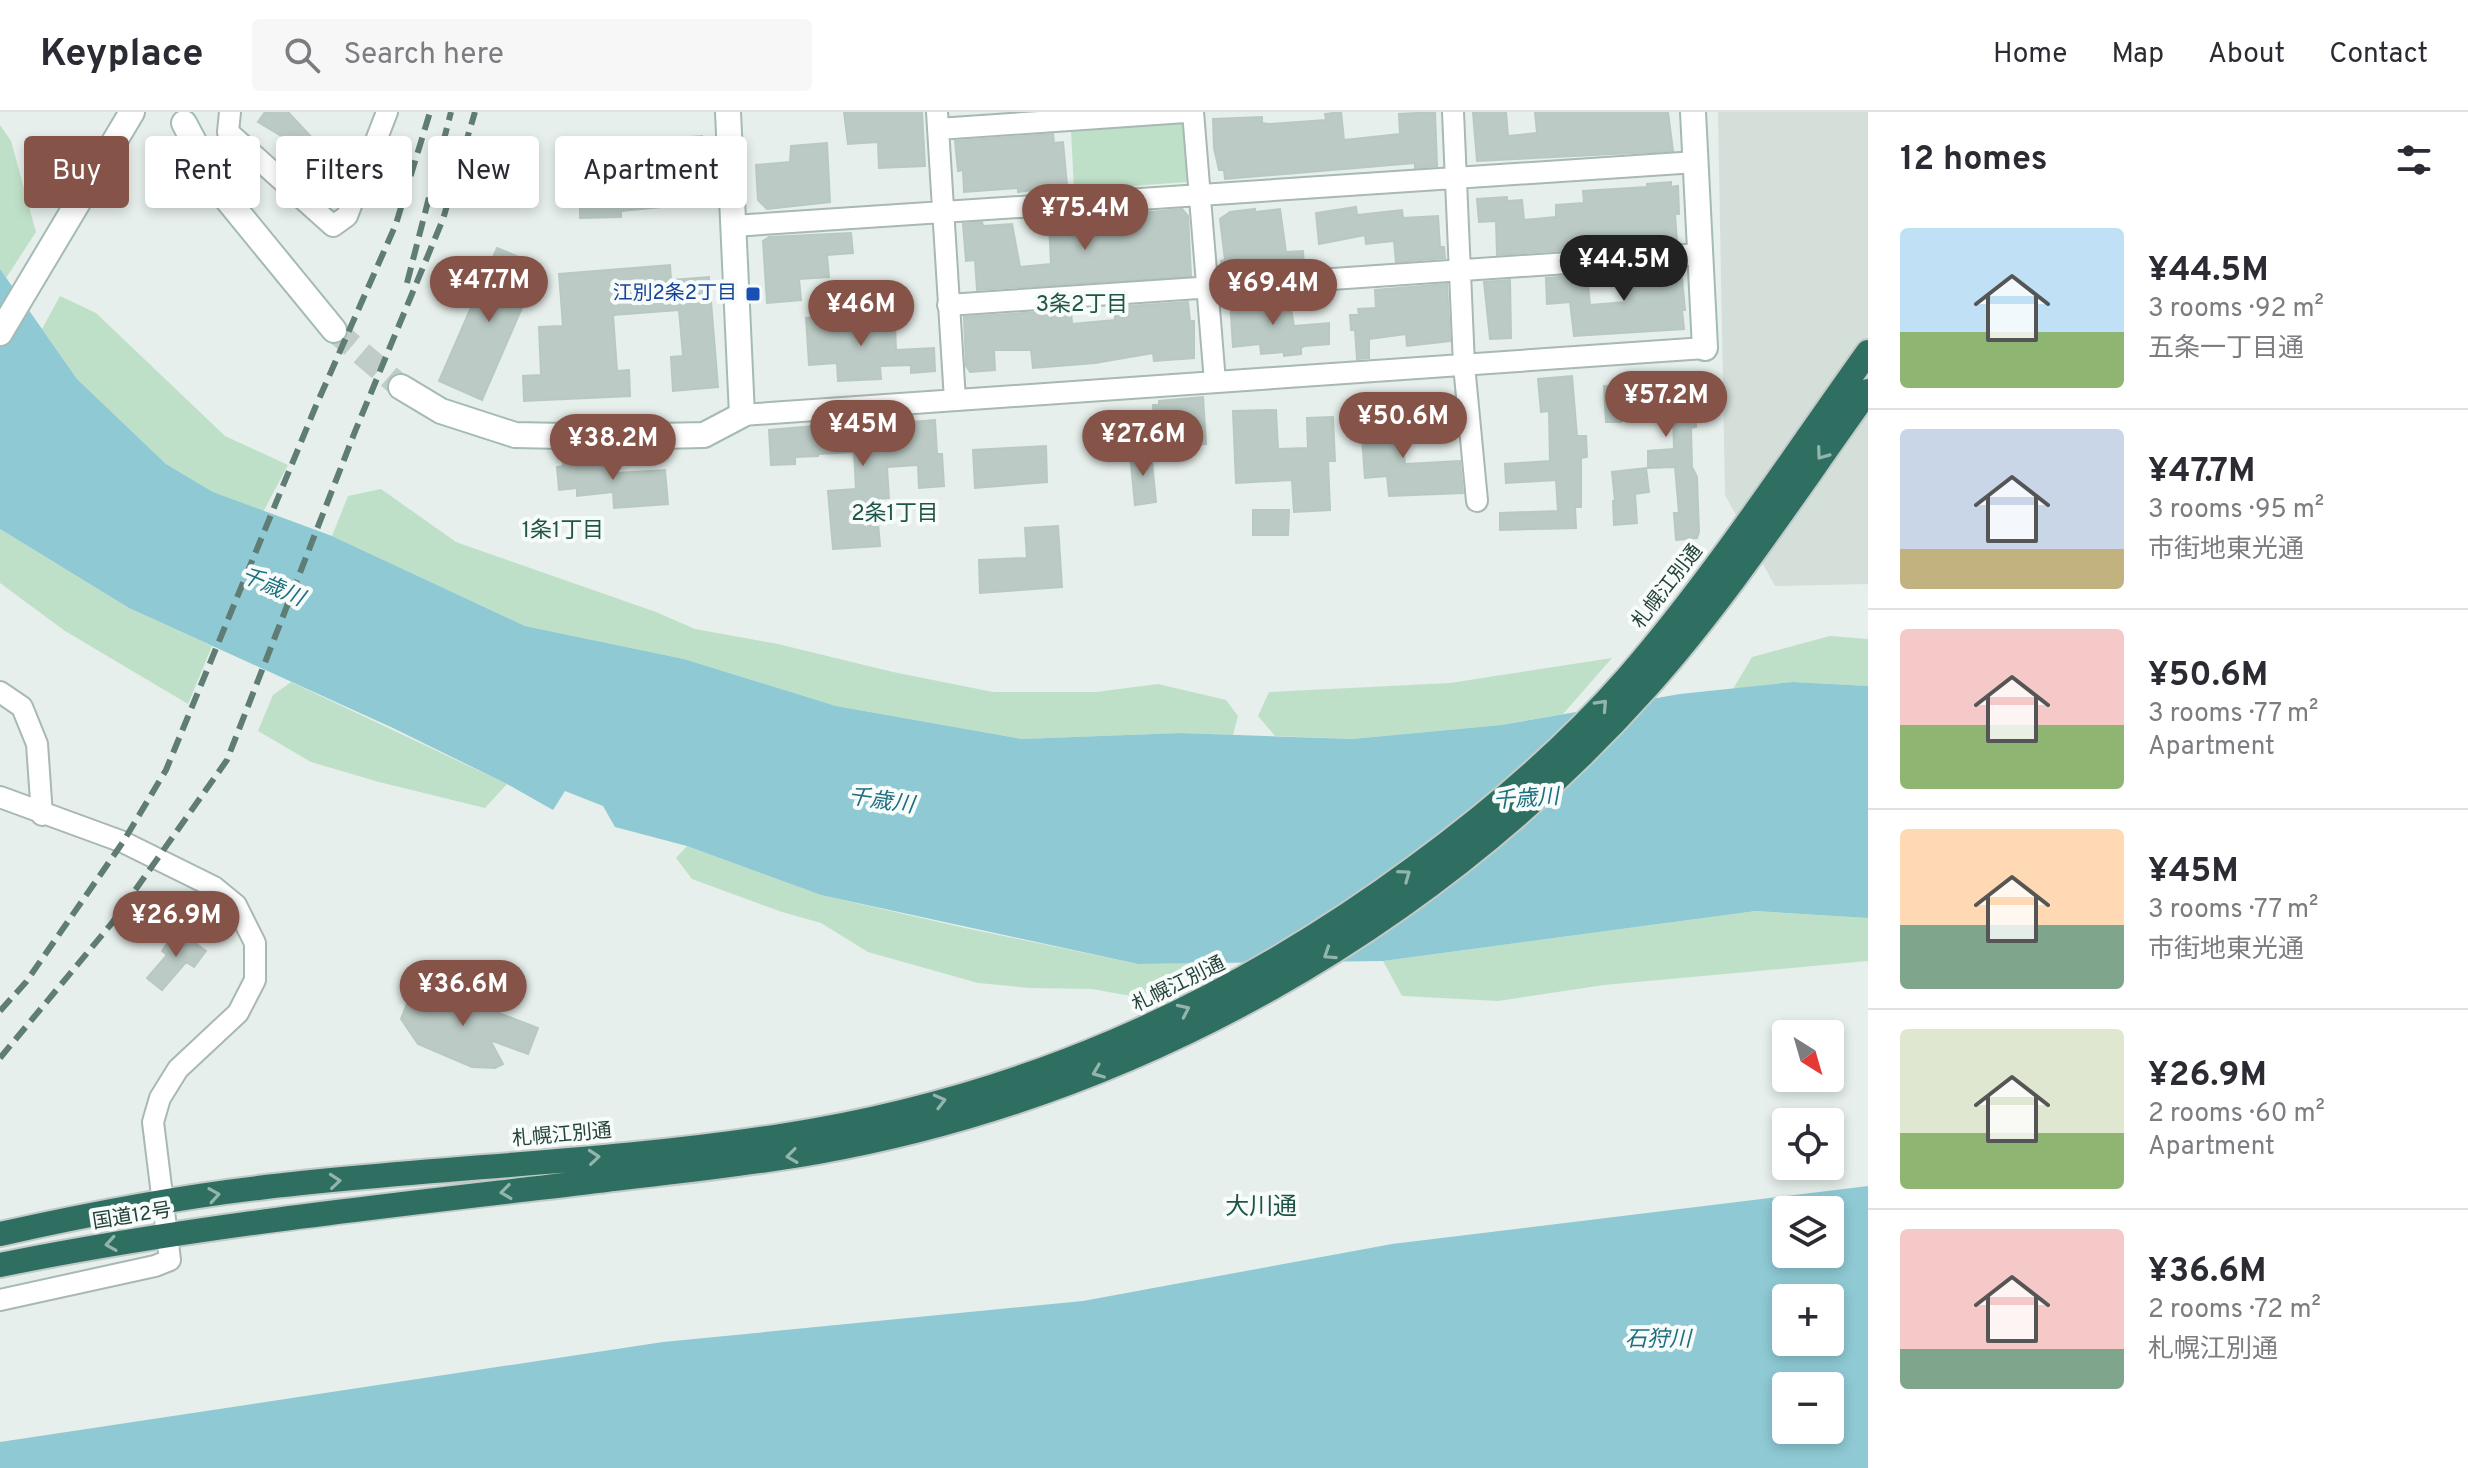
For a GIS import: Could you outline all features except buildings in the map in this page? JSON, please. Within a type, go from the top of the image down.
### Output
[{"type":"highway","name":"札幌江別通","points":[[257,1188],[775,1137],[867,1131],[1120,1039],[1191,1007],[1301,947],[1451,842],[1535,771],[1626,679],[1699,589],[1868,352]]},
{"type":"highway","name":"札幌江別通","points":[[271,1220],[745,1163],[867,1131],[999,1106],[1077,1081],[1211,1022],[1292,978],[1403,904],[1512,819],[1642,692],[1715,604],[1868,391]]},
{"type":"highway","name":"国道12号","points":[[0,1234],[164,1202],[257,1188]]},
{"type":"highway","name":"国道12号","points":[[0,1265],[165,1235],[271,1220]]},
{"type":"street","points":[[0,333],[132,112]]},
{"type":"street","points":[[230,112],[228,132],[333,226],[347,216],[387,112]]},
{"type":"street","points":[[728,112],[742,415]]},
{"type":"street","points":[[955,400],[938,120],[1185,112]]},
{"type":"street","points":[[1193,112],[1215,382]]},
{"type":"street","points":[[1453,112],[1464,365],[1477,501]]},
{"type":"street","points":[[401,387],[441,411],[515,435],[704,435],[742,415],[1705,348],[1693,112]]},
{"type":"street","points":[[184,123],[221,192],[334,330]]},
{"type":"street","points":[[733,226],[1696,162]]},
{"type":"street","points":[[948,305],[1700,254]]},
{"type":"street","points":[[0,692],[22,707],[37,744],[42,815]]},
{"type":"street","points":[[0,797],[42,815],[123,842],[214,887],[236,905],[255,943],[255,980],[238,1013],[178,1069],[160,1098],[153,1122],[170,1260],[155,1266],[0,1300]]},
{"type":"shaded area","points":[[1718,112],[1868,112],[1868,584],[1775,586],[1725,495]]},
{"type":"green space","points":[[1185,120],[1188,182],[1074,190],[1071,130]]},
{"type":"green space","points":[[0,125],[11,141],[24,188],[24,208],[29,208],[36,232],[6,278],[0,269]]},
{"type":"green space","points":[[60,296],[96,313],[225,436],[288,465],[263,512],[213,492],[166,464],[77,379],[42,329]]},
{"type":"green space","points":[[381,489],[456,542],[656,612],[695,629],[778,644],[993,692],[1096,692],[1158,684],[1226,700],[1238,716],[1233,735],[1180,733],[1022,739],[836,706],[684,659],[525,626],[332,536],[348,496]]},
{"type":"green space","points":[[0,529],[129,608],[212,646],[188,704],[65,631],[0,583]]},
{"type":"green space","points":[[1830,636],[1868,639],[1868,686],[1793,682],[1733,689],[1752,657]]},
{"type":"green space","points":[[1612,658],[1563,714],[1501,725],[1352,739],[1275,736],[1258,716],[1269,692],[1450,683]]},
{"type":"green space","points":[[291,682],[507,784],[485,808],[311,762],[258,731],[273,695]]},
{"type":"green space","points":[[687,846],[821,895],[965,928],[1138,964],[1202,963],[1159,991],[1131,996],[1092,989],[978,983],[868,952],[821,923],[692,879],[676,858]]},
{"type":"green space","points":[[1756,911],[1868,918],[1868,961],[1604,985],[1498,1001],[1402,996],[1383,961]]},
{"type":"water","name":"千歳川","points":[[0,269],[77,379],[166,464],[213,492],[332,536],[525,626],[684,659],[836,706],[1022,739],[1180,733],[1352,739],[1501,725],[1680,694],[1793,682],[1868,686],[1868,918],[1756,911],[1383,961],[1138,964],[821,895],[687,846],[615,827],[603,806],[565,791],[553,810],[393,728],[129,608],[0,529]]},
{"type":"water","name":"石狩川","points":[[1868,1186],[1868,1468],[0,1468],[0,1442],[663,1342],[1083,1301],[1392,1244],[1772,1198],[1772,1268],[1844,1268],[1844,1196],[1786,1196]]},
{"type":"tunnel","points":[[334,330],[401,387]]},
{"type":"railway","points":[[0,1011],[26,982],[123,842],[166,770],[315,408],[396,224],[430,112]]},
{"type":"railway","points":[[407,283],[451,112]]},
{"type":"railway","points":[[0,1058],[112,923],[227,760],[356,429],[443,219],[475,112]]},
{"type":"place","name":"江別2条2丁目","points":[[753,294]]},
{"type":"district","name":"3条2丁目","points":[[1082,305]]},
{"type":"district","name":"2条1丁目","points":[[895,514]]},
{"type":"district","name":"1条1丁目","points":[[563,531]]},
{"type":"district","name":"大川通","points":[[1261,1208]]}]
